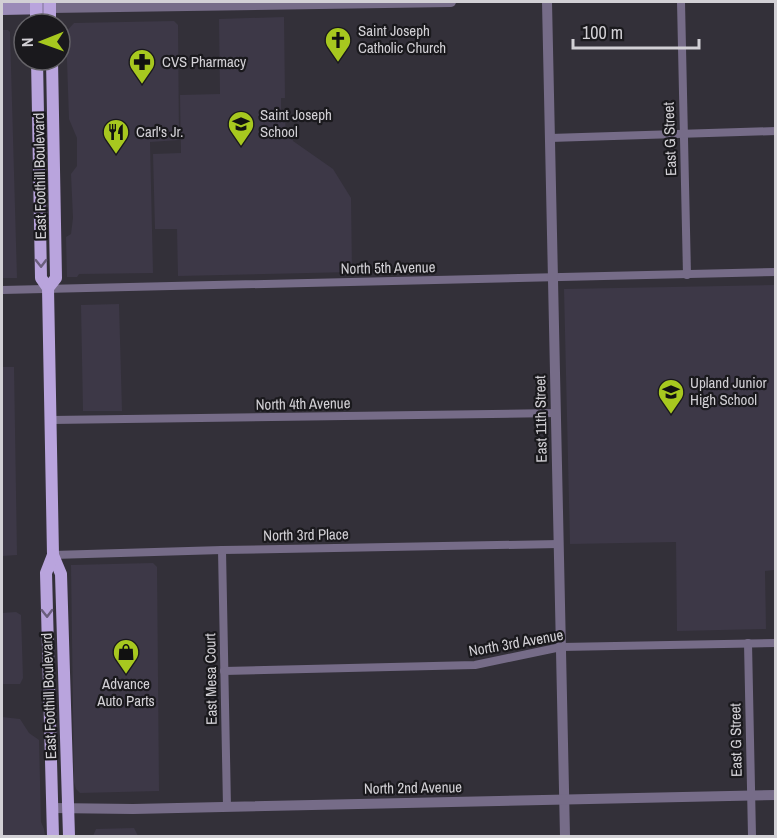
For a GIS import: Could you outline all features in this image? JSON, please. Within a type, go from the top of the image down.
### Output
[{"type":"main road","points":[[2,9],[50,5]]},
{"type":"main road","name":"East Foothill Boulevard","points":[[37,72],[41,278],[48,288],[53,555],[61,574],[69,837]]},
{"type":"main road","name":"East Foothill Boulevard","points":[[48,288],[56,278],[52,72]]},
{"type":"main road","name":"East Foothill Boulevard","points":[[53,555],[46,573],[53,837]]},
{"type":"street","points":[[50,5],[452,2]]},
{"type":"street","name":"East 11th Street","points":[[547,2],[565,837]]},
{"type":"street","name":"East G Street","points":[[681,2],[687,275]]},
{"type":"street","points":[[550,138],[776,131]]},
{"type":"street","name":"North 5th Avenue","points":[[2,290],[776,272]]},
{"type":"street","name":"North 4th Avenue","points":[[51,420],[556,413]]},
{"type":"street","name":"North 3rd Place","points":[[53,555],[559,544]]},
{"type":"street","name":"East Mesa Court","points":[[222,550],[227,807]]},
{"type":"street","name":"East G Street","points":[[748,643],[752,837]]},
{"type":"street","name":"North 3rd Avenue","points":[[224,671],[475,665],[561,647],[776,643]]},
{"type":"street","name":"North 2nd Avenue","points":[[52,808],[227,807],[776,795]]},
{"type":"shaded area","name":"Saint Joseph School","points":[[284,17],[285,98],[281,98],[281,117],[285,118],[286,135],[292,135],[293,141],[333,169],[351,198],[352,272],[178,276],[177,229],[155,229],[153,154],[181,153],[180,95],[220,94],[219,19]]},
{"type":"shaded area","points":[[174,21],[178,25],[179,140],[150,142],[153,273],[79,274],[77,277],[67,277],[66,237],[71,234],[73,218],[71,174],[77,166],[77,138],[69,119],[67,72],[72,72],[72,25],[74,23]]},
{"type":"shaded area","points":[[2,30],[10,32],[17,278],[2,278]]},
{"type":"shaded area","name":"Upland Junior High School","points":[[775,285],[776,543],[774,570],[765,571],[766,629],[677,631],[676,542],[570,544],[564,289]]},
{"type":"shaded area","points":[[119,304],[122,411],[83,411],[81,305]]},
{"type":"shaded area","points":[[2,367],[14,367],[17,555],[2,556]]},
{"type":"shaded area","points":[[153,563],[157,567],[159,791],[80,793],[74,782],[71,565]]},
{"type":"shaded area","points":[[16,612],[21,615],[23,678],[20,684],[2,684],[2,613]]},
{"type":"shaded area","points":[[2,717],[20,719],[29,733],[39,740],[41,822],[45,836],[2,836]]},
{"type":"shaded area","points":[[134,828],[138,836],[93,836],[96,829]]},
{"type":"place","name":"Saint Joseph Catholic Church","points":[[338,63]]},
{"type":"place","name":"CVS Pharmacy","points":[[142,85]]},
{"type":"place","name":"Saint Joseph School","points":[[241,147]]},
{"type":"place","name":"Carl's Jr.","points":[[116,155]]},
{"type":"place","name":"Upland Junior High School","points":[[671,415]]},
{"type":"place","name":"Advance Auto Parts","points":[[126,675]]}]
